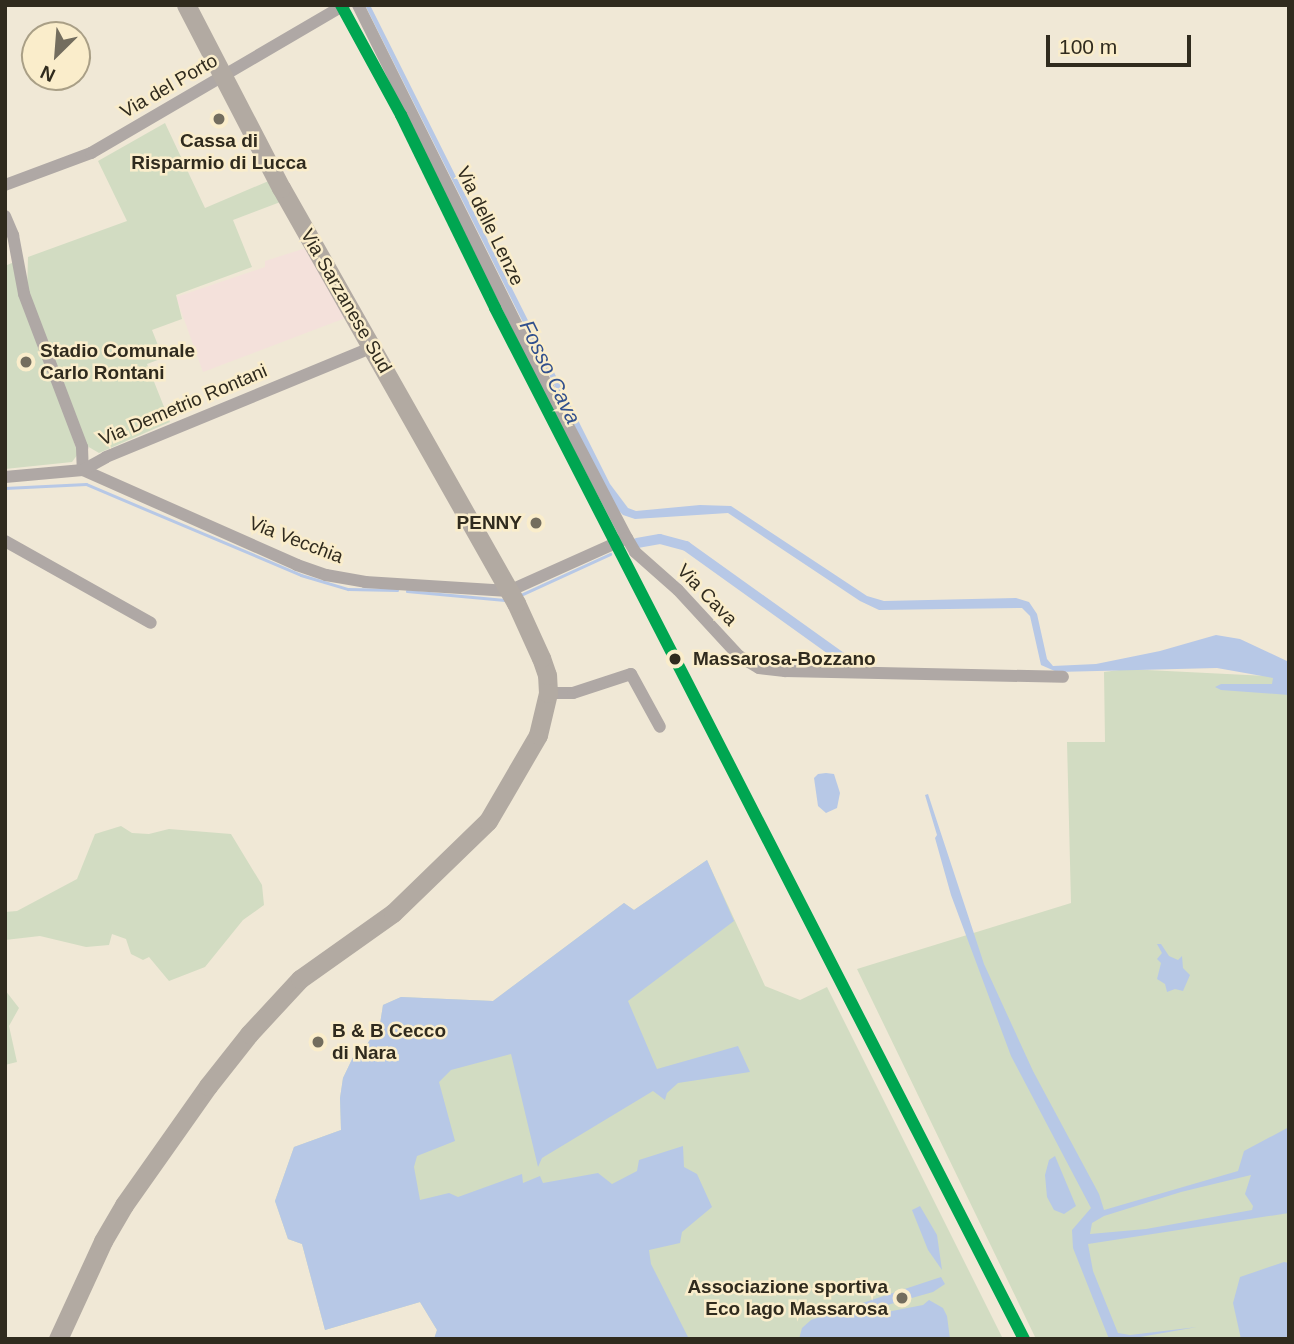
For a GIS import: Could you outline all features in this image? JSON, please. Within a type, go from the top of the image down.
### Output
[{"type":"main road","name":"Via Sarzanese Sud","points":[[186,5],[222,77],[512,596],[541,658],[547,675],[548,693]]},
{"type":"main road","points":[[58,1339],[103,1241],[124,1205],[208,1086],[249,1034],[300,979],[393,913],[488,821],[538,735],[548,693]]},
{"type":"street","name":"Via del Porto","points":[[5,185],[91,153],[344,5]]},
{"type":"street","name":"Via delle Lenze","points":[[358,5],[538,370],[627,538]]},
{"type":"street","points":[[5,216],[24,294],[82,447],[83,470]]},
{"type":"street","name":"Via Demetrio Rontani","points":[[5,477],[83,470],[106,457],[372,348]]},
{"type":"street","name":"Via Vecchia","points":[[83,470],[326,575],[365,582],[512,596]]},
{"type":"street","points":[[512,596],[627,538]]},
{"type":"street","name":"Via Cava","points":[[627,538],[635,552],[678,590],[739,656],[759,667],[785,671],[1063,677]]},
{"type":"street","points":[[5,541],[151,623]]},
{"type":"street","points":[[548,693],[573,693],[631,674],[660,727]]},
{"type":"shaded area","points":[[309,247],[348,317],[203,372],[176,297],[265,267],[265,261]]},
{"type":"green space","points":[[165,123],[205,208],[271,180],[283,201],[233,220],[252,267],[176,295],[182,319],[152,330],[163,358],[147,364],[170,422],[99,453],[87,446],[27,294],[28,257],[127,221],[98,161]]},
{"type":"green space","name":"Stadio Comunale Carlo Rontani","points":[[14,262],[78,454],[72,462],[5,469],[5,266]]},
{"type":"green space","points":[[1127,669],[1289,677],[1289,1339],[1036,1339],[857,969],[1071,903],[1067,742],[1105,742],[1104,672]]},
{"type":"green space","points":[[121,826],[132,833],[149,834],[169,829],[231,834],[262,885],[264,905],[243,920],[205,967],[169,981],[149,957],[143,960],[131,954],[126,939],[112,934],[109,945],[86,947],[40,936],[5,940],[5,912],[17,911],[77,879],[95,834]]},
{"type":"green space","points":[[707,860],[765,986],[800,1000],[827,987],[1003,1339],[434,1339],[437,1330],[420,1302],[325,1330],[302,1244],[288,1239],[275,1201],[294,1147],[341,1130],[340,1098],[343,1078],[356,1051],[366,1046],[380,1024],[383,1005],[401,997],[493,1001],[624,903],[634,910]]},
{"type":"green space","points":[[5,990],[19,1008],[9,1026],[17,1062],[5,1065]]},
{"type":"water","points":[[365,5],[370,5],[610,484],[628,508],[636,511],[700,505],[731,506],[867,596],[884,601],[1016,598],[1029,602],[1037,614],[1047,659],[1053,666],[1096,664],[1160,651],[1216,635],[1240,639],[1289,662],[1289,695],[1221,690],[1215,687],[1221,684],[1272,684],[1273,678],[1217,668],[1057,672],[1041,665],[1030,616],[1022,608],[879,610],[860,601],[728,513],[635,519],[623,515],[615,507]]},
{"type":"water","points":[[818,774],[834,774],[840,793],[837,808],[826,813],[818,806],[814,778]]},
{"type":"water","points":[[928,794],[984,964],[1033,1071],[1099,1194],[1104,1210],[1238,1171],[1244,1151],[1289,1127],[1289,1213],[1088,1244],[1093,1271],[1118,1333],[1130,1335],[1197,1327],[1129,1339],[1109,1339],[1073,1248],[1072,1230],[1091,1208],[1011,1056],[951,895],[925,795]],"holes":[[[1251,1175],[1245,1194],[1253,1206],[1252,1210],[1146,1229],[1090,1234],[1092,1223],[1104,1216],[1181,1192]]]},
{"type":"water","points":[[707,860],[734,921],[628,1001],[657,1069],[738,1046],[750,1072],[678,1083],[667,1093],[665,1100],[653,1091],[542,1158],[538,1167],[511,1054],[451,1070],[439,1082],[455,1141],[417,1156],[414,1167],[420,1200],[449,1193],[458,1197],[522,1174],[523,1183],[540,1176],[543,1183],[598,1173],[612,1184],[637,1171],[639,1160],[683,1146],[684,1167],[697,1174],[712,1207],[682,1232],[680,1243],[649,1250],[651,1264],[689,1339],[434,1339],[437,1330],[420,1302],[325,1330],[302,1244],[288,1239],[275,1201],[294,1147],[341,1130],[340,1098],[343,1078],[356,1051],[366,1046],[380,1024],[383,1005],[401,997],[493,1001],[624,903],[634,910]]},
{"type":"water","points":[[1157,944],[1161,944],[1169,956],[1178,960],[1182,956],[1183,968],[1190,975],[1183,991],[1175,989],[1167,992],[1165,984],[1157,979],[1161,963],[1157,959],[1162,953]]},
{"type":"water","points":[[1055,1156],[1076,1206],[1064,1214],[1054,1210],[1047,1197],[1045,1175],[1049,1160]]},
{"type":"water","points":[[920,1206],[937,1235],[942,1270],[928,1250],[912,1210]]},
{"type":"water","points":[[1284,1262],[1289,1263],[1289,1339],[1241,1339],[1233,1303],[1240,1277]]},
{"type":"water","name":"Associazione sportiva Eco lago Massarosa","points":[[941,1277],[945,1284],[933,1292],[859,1313],[861,1317],[923,1305],[929,1300],[943,1308],[947,1316],[950,1339],[799,1339],[802,1328],[811,1320]]},
{"type":"waterway","name":"Fosso Cava","points":[[5,488],[86,484],[301,575],[348,589],[397,590]]},
{"type":"waterway","points":[[637,543],[660,539],[686,546],[855,667]]},
{"type":"waterway","name":"Fosso Cava","points":[[521,595],[610,554]]},
{"type":"waterway","name":"Fosso Cava","points":[[407,591],[505,600]]},
{"type":"transit line","points":[[341,5],[401,115],[495,308],[1024,1339]]},
{"type":"place","name":"Cassa di Risparmio di Lucca","points":[[219,119]]},
{"type":"place","name":"Stadio Comunale Carlo Rontani","points":[[26,362]]},
{"type":"place","name":"PENNY","points":[[536,523]]},
{"type":"place","name":"Massarosa-Bozzano","points":[[675,659]]},
{"type":"place","name":"B & B Cecco di Nara","points":[[318,1042]]},
{"type":"place","name":"Associazione sportiva Eco lago Massarosa","points":[[902,1298]]}]
